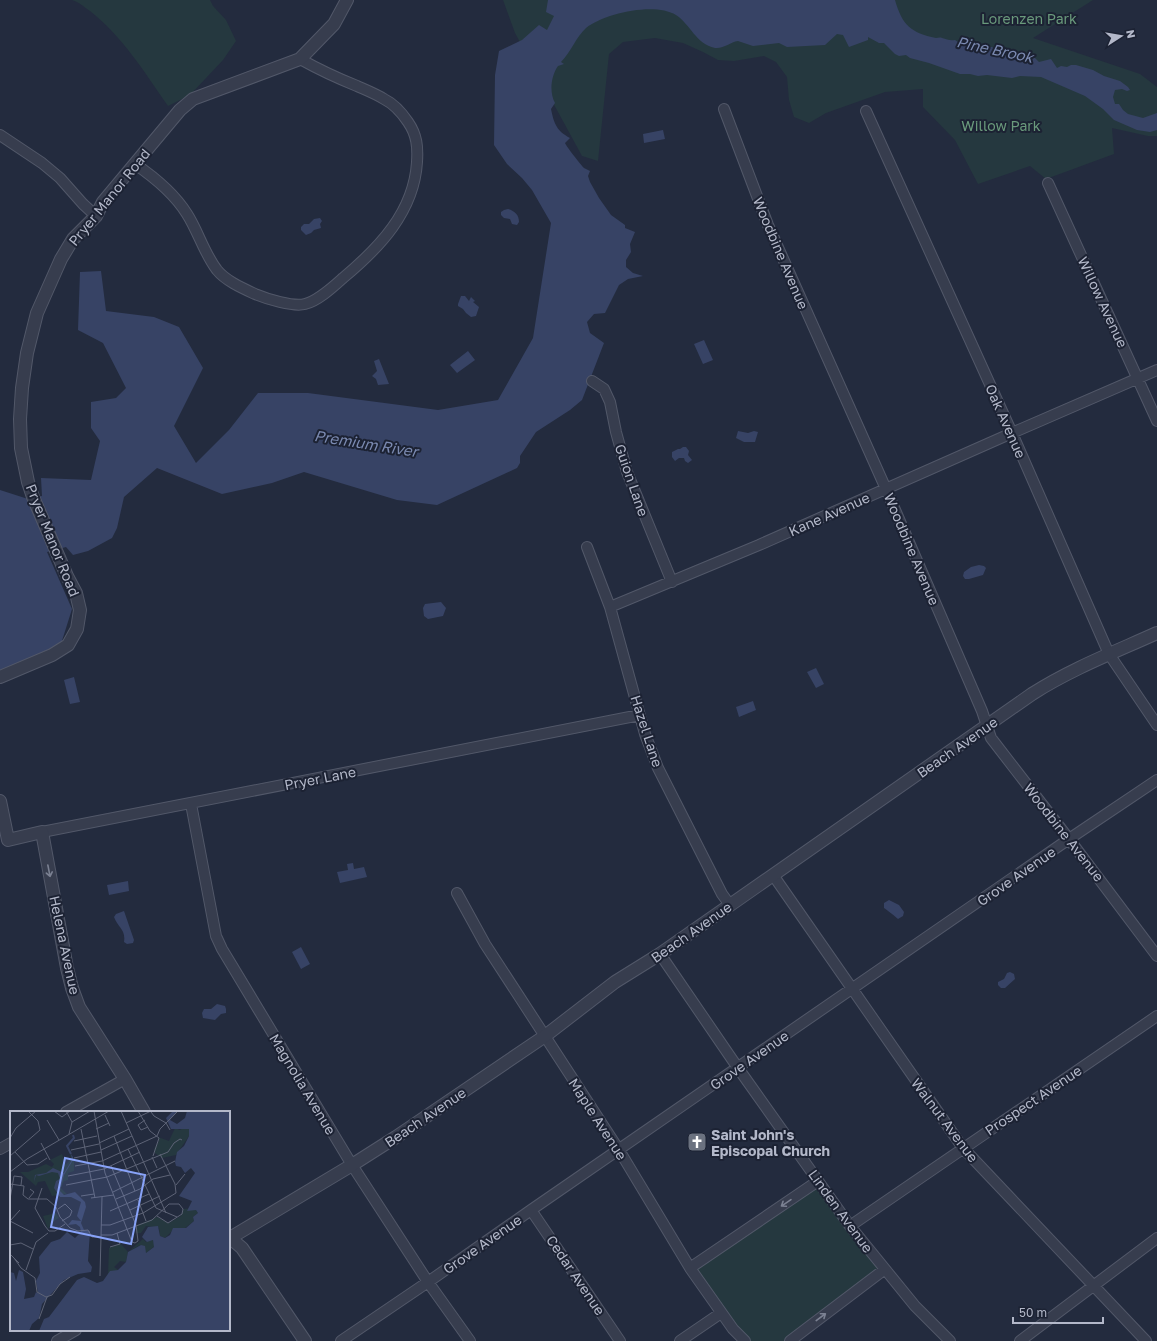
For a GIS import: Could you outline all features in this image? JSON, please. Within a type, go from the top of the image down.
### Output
[{"type":"street","name":"Pryer Manor Road","points":[[0,677],[52,655],[68,644],[77,629],[80,610],[76,593],[33,497],[28,482],[21,448],[22,396],[27,353],[37,313],[61,259],[73,239],[96,216],[103,202],[180,110],[193,99],[300,59],[334,24],[347,0]]},
{"type":"street","points":[[135,164],[154,177],[178,202],[187,214],[217,270],[231,282],[256,294],[294,304],[305,304],[323,294],[355,268],[387,236],[404,208],[412,190],[418,147],[415,134],[409,123],[399,111],[385,99],[300,59]]},
{"type":"street","name":"Woodbine Avenue","points":[[724,109],[768,225],[886,489],[982,711],[991,738],[1157,956]]},
{"type":"street","name":"Oak Avenue","points":[[866,111],[1012,433],[1109,654],[1157,725]]},
{"type":"street","points":[[0,135],[42,163],[60,178],[96,216]]},
{"type":"street","name":"Willow Avenue","points":[[1048,183],[1157,421]]},
{"type":"street","name":"Kane Avenue","points":[[610,607],[672,582],[1157,370]]},
{"type":"street","name":"Guion Lane","points":[[592,381],[604,389],[610,402],[616,432],[627,472],[672,582]]},
{"type":"street","name":"Hazel Lane","points":[[587,547],[610,607],[645,734],[658,768],[722,894],[730,905]]},
{"type":"street","name":"Beach Avenue","points":[[230,1237],[352,1165],[545,1036],[616,982],[660,954],[1032,694],[1052,682],[1109,654],[1157,633]]},
{"type":"street","name":"Pryer Lane","points":[[4,840],[640,715]]},
{"type":"street","name":"Grove Avenue","points":[[341,1341],[1069,839],[1157,780]]},
{"type":"street","points":[[0,801],[4,840]]},
{"type":"street","name":"Magnolia Avenue","points":[[191,804],[218,942],[352,1165],[428,1282],[470,1341]]},
{"type":"street","name":"Helena Avenue","points":[[42,832],[72,988],[79,1007],[143,1111]]},
{"type":"street","name":"Walnut Avenue","points":[[773,875],[963,1148],[1146,1341]]},
{"type":"street","name":"Maple Avenue","points":[[457,893],[485,944],[619,1150],[690,1268],[733,1329],[745,1341]]},
{"type":"street","name":"Linden Avenue","points":[[660,954],[738,1068],[850,1226],[915,1306],[950,1341]]},
{"type":"street","name":"Prospect Avenue","points":[[850,1226],[1157,1016]]},
{"type":"street","points":[[68,1111],[125,1079]]},
{"type":"street","points":[[0,1149],[10,1144]]},
{"type":"street","points":[[690,1268],[818,1180]]},
{"type":"street","name":"Cedar Avenue","points":[[532,1210],[620,1341]]},
{"type":"street","points":[[1020,1341],[1157,1238]]},
{"type":"street","points":[[230,1239],[242,1248],[305,1341]]},
{"type":"street","points":[[790,1341],[885,1269]]},
{"type":"street","points":[[680,1341],[721,1313]]},
{"type":"street","points":[[57,1341],[74,1331]]},
{"type":"green space","points":[[72,0],[210,0],[213,6],[226,20],[236,41],[223,60],[190,95],[168,106],[142,68],[113,32],[90,11]]},
{"type":"green space","points":[[503,0],[1093,0],[1033,38],[1140,74],[1157,87],[1157,136],[1148,136],[1112,128],[1114,154],[1046,179],[1030,166],[978,184],[955,140],[923,107],[923,89],[885,92],[826,113],[809,123],[794,117],[789,100],[787,77],[776,62],[764,56],[734,61],[718,60],[683,43],[655,38],[623,42],[609,54],[598,161],[582,156],[515,33]]},
{"type":"green space","points":[[818,1185],[880,1268],[784,1341],[750,1341],[733,1323],[696,1268]]},
{"type":"water","name":"Premium River","points":[[548,0],[895,0],[904,22],[914,30],[927,36],[955,40],[979,47],[992,47],[1002,54],[1024,60],[1029,55],[1032,55],[1039,62],[1051,59],[1057,68],[1061,66],[1067,67],[1076,65],[1120,81],[1130,90],[1115,90],[1113,97],[1115,104],[1119,104],[1128,114],[1143,118],[1157,113],[1157,130],[1150,132],[1137,130],[1114,120],[1103,109],[1085,96],[1041,77],[1020,76],[1012,78],[960,74],[910,58],[906,55],[899,56],[884,43],[879,43],[868,37],[868,40],[849,47],[843,35],[837,34],[825,45],[787,47],[779,43],[753,46],[738,41],[715,48],[708,46],[698,38],[681,19],[667,11],[643,9],[630,11],[605,18],[594,23],[582,32],[561,62],[564,64],[558,66],[554,74],[551,89],[555,103],[551,109],[553,119],[559,130],[570,138],[565,143],[566,145],[584,168],[590,171],[588,176],[590,182],[599,198],[611,215],[625,225],[625,228],[635,232],[630,244],[631,252],[626,260],[626,267],[633,273],[643,276],[628,279],[619,285],[605,313],[594,314],[587,322],[590,333],[604,343],[582,400],[570,410],[536,432],[520,456],[520,463],[517,468],[437,505],[397,500],[304,472],[272,483],[222,494],[157,468],[124,497],[117,528],[112,538],[88,551],[73,555],[66,547],[47,552],[72,609],[61,644],[0,671],[0,490],[28,499],[42,496],[41,478],[91,480],[100,441],[91,428],[91,402],[116,398],[126,388],[103,343],[78,330],[80,272],[101,271],[106,311],[154,317],[179,327],[203,368],[174,426],[196,463],[229,430],[258,393],[308,393],[438,410],[498,400],[533,338],[551,223],[532,190],[507,164],[494,145],[495,75],[499,51],[522,40],[539,25],[547,30],[554,16],[546,12]]},
{"type":"water","points":[[663,130],[665,139],[644,143],[643,134]]},
{"type":"water","points":[[508,209],[515,212],[517,215],[519,222],[517,225],[512,224],[510,219],[504,218],[501,215],[501,212]]},
{"type":"water","points":[[320,218],[322,221],[320,224],[321,228],[306,235],[301,230],[301,227],[304,224],[309,224],[314,219]]},
{"type":"water","points":[[461,296],[465,296],[469,301],[471,297],[475,301],[473,302],[479,307],[476,316],[471,317],[458,306]]},
{"type":"water","points":[[704,340],[713,360],[703,364],[694,344]]},
{"type":"water","points":[[468,351],[475,360],[457,373],[450,365]]},
{"type":"water","points":[[379,359],[389,384],[378,385],[376,379],[372,376],[377,371],[374,361]]},
{"type":"water","points":[[738,431],[748,433],[754,431],[758,432],[755,442],[744,442],[736,438]]},
{"type":"water","points":[[686,447],[689,451],[688,455],[692,460],[688,463],[684,458],[679,458],[675,461],[672,457],[672,452]]},
{"type":"water","points":[[979,565],[986,568],[983,575],[965,579],[963,576],[964,572],[971,567]]},
{"type":"water","points":[[441,602],[446,608],[443,616],[428,619],[424,616],[423,608],[425,604]]},
{"type":"water","points":[[816,668],[824,684],[816,688],[807,672]]},
{"type":"water","points":[[74,677],[80,702],[70,704],[64,680]]},
{"type":"water","points":[[753,701],[756,710],[739,717],[736,707]]},
{"type":"water","points":[[353,863],[354,869],[364,867],[367,877],[340,883],[337,872],[348,870],[347,864]]},
{"type":"water","points":[[128,881],[129,891],[109,895],[107,885]]},
{"type":"water","points":[[889,900],[899,905],[904,912],[903,916],[898,919],[884,908],[884,903]]},
{"type":"water","points":[[124,911],[134,940],[133,943],[127,944],[124,942],[123,931],[114,917],[116,914]]},
{"type":"water","points":[[301,947],[310,964],[301,969],[292,952]]},
{"type":"water","points":[[1010,972],[1014,974],[1015,979],[1005,988],[1001,988],[998,985],[998,982],[1004,979],[1007,973]]},
{"type":"water","points":[[217,1004],[225,1006],[226,1013],[221,1014],[215,1020],[203,1018],[202,1013],[204,1009],[211,1009]]},
{"type":"place","name":"Saint John's Episcopal Church","points":[[697,1142]]},
{"type":"park label","name":"Lorenzen Park","points":[[1029,18]]},
{"type":"park label","name":"Willow Park","points":[[1001,125]]},
{"type":"water label","name":"Pine Brook","points":[[995,49]]}]
